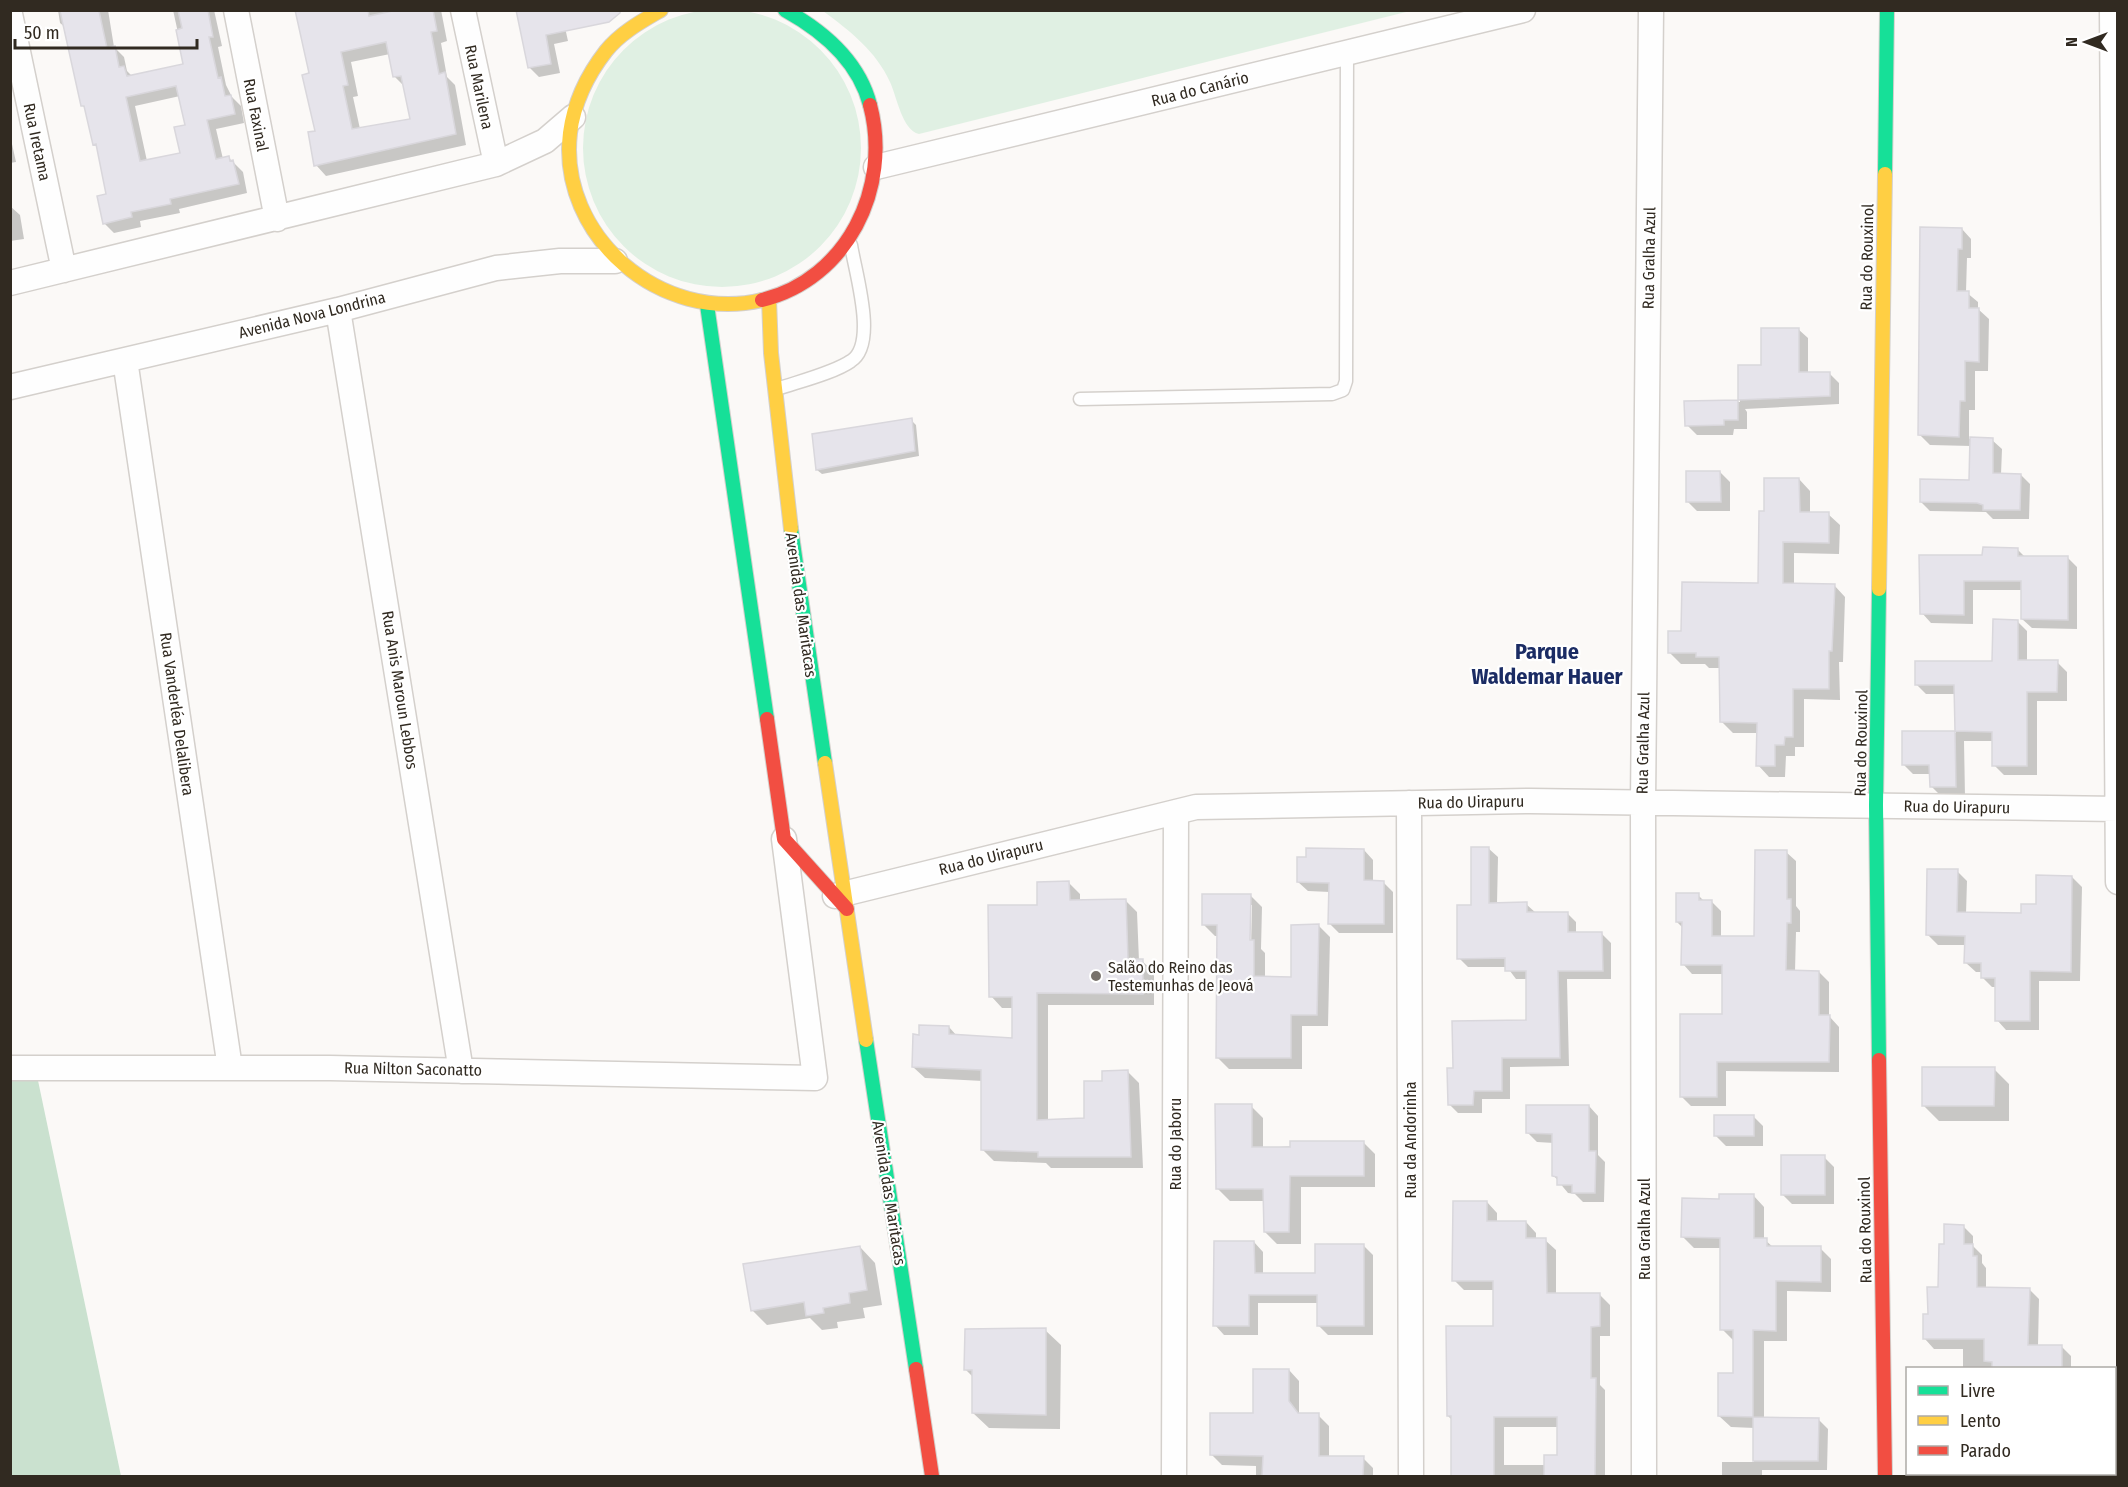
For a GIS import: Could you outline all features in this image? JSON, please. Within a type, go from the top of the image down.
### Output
[{"type":"street","name":"Rua Faxinal","points":[[236,10],[277,219]]},
{"type":"street","name":"Rua Marilena","points":[[463,10],[496,164]]},
{"type":"street","points":[[661,10],[634,26],[606,51],[586,82],[573,117],[570,155],[576,194],[591,231],[615,261],[644,284],[677,298],[707,305],[738,305],[769,299],[792,290],[814,276],[834,259],[850,239],[872,193],[876,167],[876,132],[868,98],[852,66],[830,39],[801,18],[785,10]]},
{"type":"street","name":"Rua do Canário","points":[[876,167],[1523,10]]},
{"type":"street","name":"Rua Gralha Azul","points":[[1644,1476],[1643,802],[1652,10]]},
{"type":"street","name":"Rua do Rouxinol","points":[[1885,1476],[1876,805],[1887,10]]},
{"type":"street","points":[[2112,10],[2118,882]]},
{"type":"street","name":"Rua Iretama","points":[[10,14],[64,270]]},
{"type":"street","points":[[10,283],[496,164],[544,141],[573,117]]},
{"type":"street","name":"Avenida Nova Londrina","points":[[10,387],[338,310],[496,268],[560,261],[615,261]]},
{"type":"street","name":"Avenida das Maritacas","points":[[769,299],[785,526],[932,1476]]},
{"type":"street","points":[[707,305],[746,532],[784,839],[842,900]]},
{"type":"street","name":"Rua Anis Maroun Lebbos","points":[[338,310],[461,1071]]},
{"type":"street","name":"Rua Vanderléa Delalibera","points":[[125,360],[230,1068]]},
{"type":"street","name":"Rua do Uirapuru","points":[[842,900],[1196,807],[1643,802],[2117,809]]},
{"type":"street","name":"Rua da Andorinha","points":[[1409,803],[1411,1476]]},
{"type":"street","name":"Rua do Jaboru","points":[[1174,1476],[1176,812]]},
{"type":"street","name":"Rua Nilton Saconatto","points":[[10,1068],[230,1068],[815,1078],[784,839]]},
{"type":"lane","points":[[1080,399],[1332,394],[1343,390],[1346,381],[1347,53]]},
{"type":"lane","points":[[776,390],[852,361],[862,348],[866,330],[850,239]]},
{"type":"green space","points":[[722,9],[749,12],[775,20],[799,33],[820,50],[837,71],[850,95],[858,121],[861,148],[858,175],[850,201],[837,225],[820,246],[799,263],[775,276],[749,284],[722,287],[695,284],[669,276],[645,263],[624,246],[607,225],[594,201],[586,175],[583,148],[586,121],[594,95],[607,71],[624,50],[645,33],[669,20],[695,12]]},
{"type":"green space","points":[[823,11],[1410,11],[919,134],[913,131],[904,120],[890,82],[870,51]]},
{"type":"green space","points":[[11,1070],[36,1071],[121,1476],[11,1476]]},
{"type":"building","points":[[178,10],[208,10],[213,37],[209,37],[218,78],[221,77],[225,96],[231,95],[235,114],[207,120],[216,159],[229,156],[230,161],[233,160],[239,184],[170,199],[171,204],[131,212],[132,217],[103,224],[97,196],[106,194],[96,144],[93,145],[84,106],[81,106],[60,11],[99,11],[107,48],[115,46],[119,67],[124,66],[127,76],[183,64],[176,30],[182,28]],"holes":[[[176,86],[185,125],[174,127],[180,153],[140,161],[126,97]]]},
{"type":"building","points":[[295,10],[368,10],[369,16],[397,10],[433,10],[437,31],[431,32],[439,74],[445,72],[456,134],[314,166],[308,132],[315,131],[302,75],[309,73]],"holes":[[[386,42],[393,77],[401,76],[410,119],[352,129],[343,86],[348,85],[341,52]]]},
{"type":"building","points":[[516,10],[620,10],[620,13],[609,22],[546,35],[551,64],[528,68]]},
{"type":"building","points":[[1920,227],[1962,228],[1962,249],[1958,249],[1957,291],[1969,291],[1969,308],[1979,308],[1979,362],[1965,361],[1965,401],[1960,401],[1959,437],[1918,435]]},
{"type":"building","points":[[1761,328],[1799,328],[1799,372],[1830,372],[1830,396],[1738,400],[1738,365],[1761,365]]},
{"type":"building","points":[[1738,400],[1738,420],[1724,420],[1724,425],[1685,426],[1684,401]]},
{"type":"building","points":[[912,418],[915,451],[816,470],[812,434]]},
{"type":"building","points":[[1970,437],[1993,438],[1993,473],[2021,474],[2020,510],[1983,510],[1983,505],[1977,503],[1920,502],[1920,479],[1969,480]]},
{"type":"building","points":[[1686,471],[1720,471],[1721,502],[1686,502]]},
{"type":"building","points":[[1764,478],[1799,478],[1800,512],[1829,512],[1829,543],[1783,542],[1783,583],[1835,584],[1832,651],[1829,651],[1829,689],[1793,689],[1793,737],[1785,737],[1784,745],[1775,745],[1775,766],[1756,766],[1757,723],[1720,722],[1719,657],[1696,657],[1696,653],[1668,653],[1668,631],[1681,631],[1682,582],[1758,583],[1759,511],[1764,511]]},
{"type":"building","points":[[1983,547],[2018,548],[2018,556],[2068,556],[2068,620],[2021,619],[2021,581],[1964,581],[1964,615],[1920,614],[1919,555],[1982,555]]},
{"type":"building","points":[[1993,619],[2018,620],[2018,660],[2058,660],[2057,692],[2027,692],[2027,766],[1992,766],[1992,732],[1955,731],[1954,685],[1915,685],[1915,661],[1992,661]]},
{"type":"building","points":[[1902,731],[1955,731],[1956,787],[1930,787],[1929,765],[1902,765]]},
{"type":"building","points":[[1471,847],[1489,847],[1489,903],[1527,902],[1527,912],[1568,912],[1568,932],[1602,932],[1603,971],[1558,971],[1560,1058],[1502,1058],[1502,1091],[1474,1091],[1473,1105],[1448,1105],[1447,1068],[1453,1068],[1452,1021],[1526,1020],[1526,971],[1505,971],[1505,958],[1457,959],[1457,905],[1471,905]]},
{"type":"building","points":[[1306,848],[1364,849],[1364,880],[1384,881],[1384,924],[1328,924],[1329,883],[1297,882],[1297,857],[1306,857]]},
{"type":"building","points":[[1755,850],[1787,850],[1787,899],[1791,899],[1791,923],[1787,923],[1786,970],[1819,971],[1819,1015],[1830,1015],[1829,1062],[1717,1062],[1717,1097],[1680,1097],[1680,1014],[1722,1014],[1722,965],[1681,965],[1682,922],[1676,922],[1676,893],[1699,893],[1699,900],[1712,900],[1712,936],[1754,936]]},
{"type":"building","points":[[1927,869],[1958,869],[1957,912],[2021,913],[2021,904],[2036,904],[2036,875],[2072,876],[2071,972],[2030,971],[2030,1021],[1995,1021],[1995,978],[1981,978],[1981,963],[1964,963],[1965,936],[1926,935]]},
{"type":"building","points":[[1069,881],[1070,900],[1126,899],[1128,959],[1143,959],[1143,994],[1037,993],[1037,1120],[1084,1118],[1084,1081],[1102,1081],[1102,1071],[1128,1070],[1131,1157],[1038,1157],[1038,1152],[981,1150],[981,1070],[912,1067],[913,1034],[919,1035],[919,1025],[949,1026],[949,1034],[1012,1038],[1012,997],[989,997],[988,905],[1037,905],[1037,882]]},
{"type":"building","points":[[1202,894],[1251,894],[1250,940],[1254,940],[1254,976],[1291,977],[1291,925],[1319,924],[1317,1015],[1291,1015],[1291,1058],[1216,1058],[1217,925],[1202,925]]},
{"type":"building","points":[[1922,1067],[1995,1067],[1994,1106],[1922,1106]]},
{"type":"building","points":[[1215,1104],[1252,1104],[1252,1147],[1290,1147],[1290,1141],[1364,1141],[1364,1176],[1290,1176],[1289,1232],[1264,1232],[1263,1189],[1216,1189]]},
{"type":"building","points":[[1526,1105],[1589,1105],[1589,1151],[1596,1151],[1595,1193],[1572,1193],[1572,1185],[1557,1185],[1557,1177],[1552,1176],[1552,1134],[1526,1133]]},
{"type":"building","points":[[1714,1115],[1754,1115],[1754,1136],[1714,1136]]},
{"type":"building","points":[[1781,1155],[1825,1155],[1825,1195],[1781,1195]]},
{"type":"building","points":[[1719,1194],[1754,1194],[1754,1238],[1767,1238],[1767,1246],[1821,1246],[1821,1282],[1776,1281],[1776,1331],[1753,1330],[1753,1417],[1718,1416],[1718,1373],[1733,1373],[1733,1330],[1720,1330],[1720,1238],[1681,1237],[1682,1198],[1719,1199]]},
{"type":"building","points":[[1453,1201],[1487,1201],[1487,1221],[1526,1221],[1526,1238],[1546,1238],[1547,1293],[1600,1293],[1600,1326],[1591,1327],[1591,1378],[1596,1378],[1595,1476],[1544,1476],[1544,1455],[1557,1455],[1557,1417],[1494,1417],[1494,1476],[1451,1476],[1451,1416],[1447,1416],[1446,1326],[1493,1326],[1493,1281],[1452,1281]]},
{"type":"building","points":[[1944,1224],[1964,1225],[1964,1244],[1973,1244],[1973,1256],[1977,1256],[1977,1287],[2030,1288],[2028,1345],[2062,1345],[2062,1367],[1992,1367],[1992,1362],[1984,1361],[1984,1339],[1923,1339],[1923,1314],[1928,1314],[1927,1287],[1938,1287],[1939,1244],[1944,1244]]},
{"type":"building","points":[[1214,1241],[1254,1241],[1255,1273],[1315,1273],[1315,1244],[1364,1244],[1364,1326],[1317,1326],[1317,1295],[1249,1295],[1249,1326],[1213,1326]]},
{"type":"building","points":[[860,1246],[867,1290],[849,1293],[850,1303],[823,1308],[824,1313],[806,1316],[804,1302],[751,1311],[743,1264]]},
{"type":"building","points":[[1046,1328],[1046,1415],[972,1413],[972,1370],[964,1370],[965,1329]]},
{"type":"building","points":[[1253,1369],[1289,1369],[1289,1401],[1298,1413],[1319,1413],[1319,1456],[1364,1456],[1363,1476],[1262,1476],[1263,1456],[1210,1455],[1210,1413],[1253,1413]]},
{"type":"building","points":[[1753,1417],[1819,1418],[1818,1461],[1753,1461]]},
{"type":"traffic: fast","points":[[785,10],[813,28],[838,49],[857,75],[870,105]]},
{"type":"traffic: fast","points":[[1885,174],[1887,10]]},
{"type":"traffic: fast","points":[[707,305],[767,719]]},
{"type":"traffic: fast","points":[[791,529],[825,763]]},
{"type":"traffic: fast","points":[[1879,589],[1876,805],[1879,1060]]},
{"type":"traffic: fast","points":[[866,1040],[916,1369]]},
{"type":"traffic: slow","points":[[661,10],[632,28],[606,51],[593,69],[578,100],[570,133],[571,171],[581,206],[599,238],[624,264],[654,285],[688,299],[725,304],[762,300]]},
{"type":"traffic: slow","points":[[1879,589],[1885,174]]},
{"type":"traffic: slow","points":[[769,299],[771,353],[791,529]]},
{"type":"traffic: slow","points":[[825,763],[866,1040]]},
{"type":"traffic: jam","points":[[762,300],[792,289],[818,272],[839,251],[856,226],[868,198],[874,168],[875,136],[870,105]]},
{"type":"traffic: jam","points":[[767,719],[784,839],[847,909]]},
{"type":"traffic: jam","points":[[1879,1060],[1885,1476]]},
{"type":"traffic: jam","points":[[916,1369],[932,1476]]},
{"type":"place","name":"Salão do Reino das Testemunhas de Jeová","points":[[1096,976]]},
{"type":"district","name":"Parque Waldemar Hauer","points":[[1547,664]]}]
